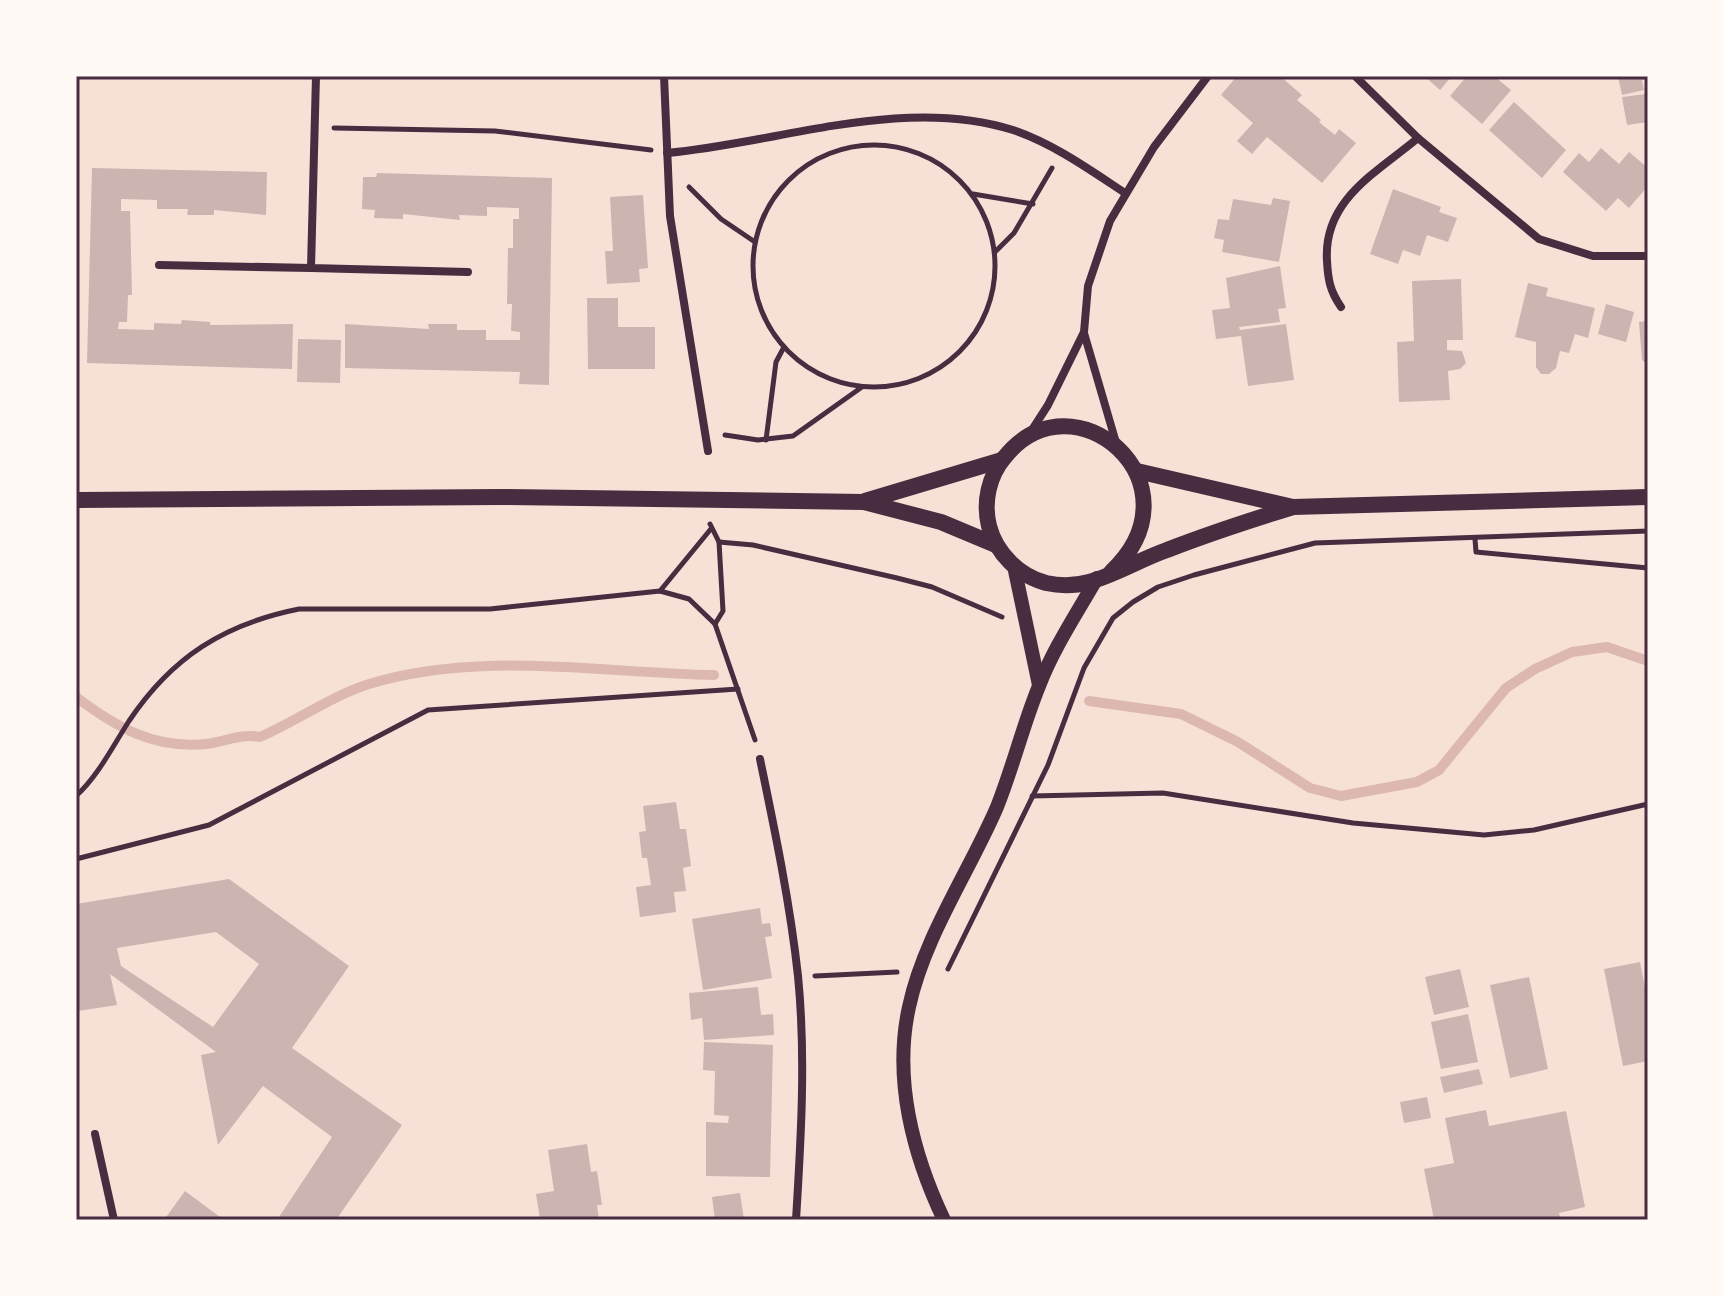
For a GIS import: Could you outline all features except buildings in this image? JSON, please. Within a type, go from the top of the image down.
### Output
[{"type":"main road","points":[[1104,575],[1127,556],[1139,537],[1145,515],[1144,492],[1137,471],[1117,446],[1087,430],[1067,426],[1027,437],[1002,460],[990,484],[986,505],[996,545],[1014,566],[1046,583],[1068,585],[1104,575],[1293,507]]},
{"type":"main road","points":[[864,502],[1002,460]]},
{"type":"main road","points":[[1137,471],[1293,507],[1648,497]]},
{"type":"main road","points":[[76,500],[710,499],[864,502],[941,522],[996,545]]},
{"type":"street","points":[[311,268],[316,76]]},
{"type":"street","points":[[664,76],[667,177],[674,247],[708,451]]},
{"type":"street","points":[[1117,446],[1084,332],[1088,286],[1098,253],[1125,193],[1208,76]]},
{"type":"street","points":[[1355,76],[1418,138],[1539,239],[1593,256],[1648,256]]},
{"type":"street","points":[[667,153],[736,146],[877,121],[937,118],[1013,130],[1061,152],[1125,193]]},
{"type":"street","points":[[1341,307],[1328,285],[1326,245],[1330,221],[1357,189],[1418,138]]},
{"type":"street","points":[[159,265],[468,272]]},
{"type":"street","points":[[1027,437],[1048,405],[1084,332]]},
{"type":"street","points":[[1014,566],[1039,685]]},
{"type":"street","points":[[944,1220],[915,1142],[903,1072],[909,1006],[919,975],[994,814],[1039,685],[1104,575]]},
{"type":"street","points":[[760,759],[781,860],[798,977],[802,1084],[796,1220]]},
{"type":"street","points":[[95,1134],[114,1220]]},
{"type":"path","points":[[315,128],[495,131],[667,153]]},
{"type":"path","points":[[882,145],[925,156],[950,171],[972,194],[986,220],[994,252],[994,285],[986,314],[963,349],[926,376],[898,385],[863,387],[820,374],[784,347],[770,328],[758,299],[753,271],[755,242],[763,219],[789,180],[816,160],[838,150],[882,145]]},
{"type":"path","points":[[994,252],[1014,233],[1061,152]]},
{"type":"path","points":[[667,177],[689,186],[721,219],[755,242]]},
{"type":"path","points":[[972,194],[1033,204]]},
{"type":"path","points":[[766,440],[776,362],[784,347]]},
{"type":"path","points":[[706,432],[766,440],[793,436],[863,387]]},
{"type":"path","points":[[710,499],[710,530],[719,542],[723,611],[715,624]]},
{"type":"path","points":[[660,591],[710,530]]},
{"type":"path","points":[[798,977],[898,972],[943,979],[1048,765],[1084,668],[1102,633],[1113,618],[1145,594],[1194,575],[1296,546],[1648,531]]},
{"type":"path","points":[[1475,539],[1476,552],[1648,568]]},
{"type":"path","points":[[719,542],[753,545],[932,587],[992,615],[1013,619]]},
{"type":"path","points":[[76,796],[157,681],[189,654],[272,614],[329,607],[490,609],[660,591],[689,599],[715,624],[760,759]]},
{"type":"path","points":[[76,859],[209,825],[428,710],[738,689]]},
{"type":"path","points":[[1032,796],[1163,793],[1383,827],[1484,835],[1534,830],[1648,804]]},
{"type":"waterway","points":[[1089,701],[1181,714],[1238,742],[1310,788],[1341,796],[1417,782],[1439,770],[1506,688],[1535,669],[1572,652],[1607,647],[1648,661]]},
{"type":"waterway","points":[[76,697],[136,734],[187,745],[260,737],[369,684],[454,668],[541,666],[714,675]]}]
